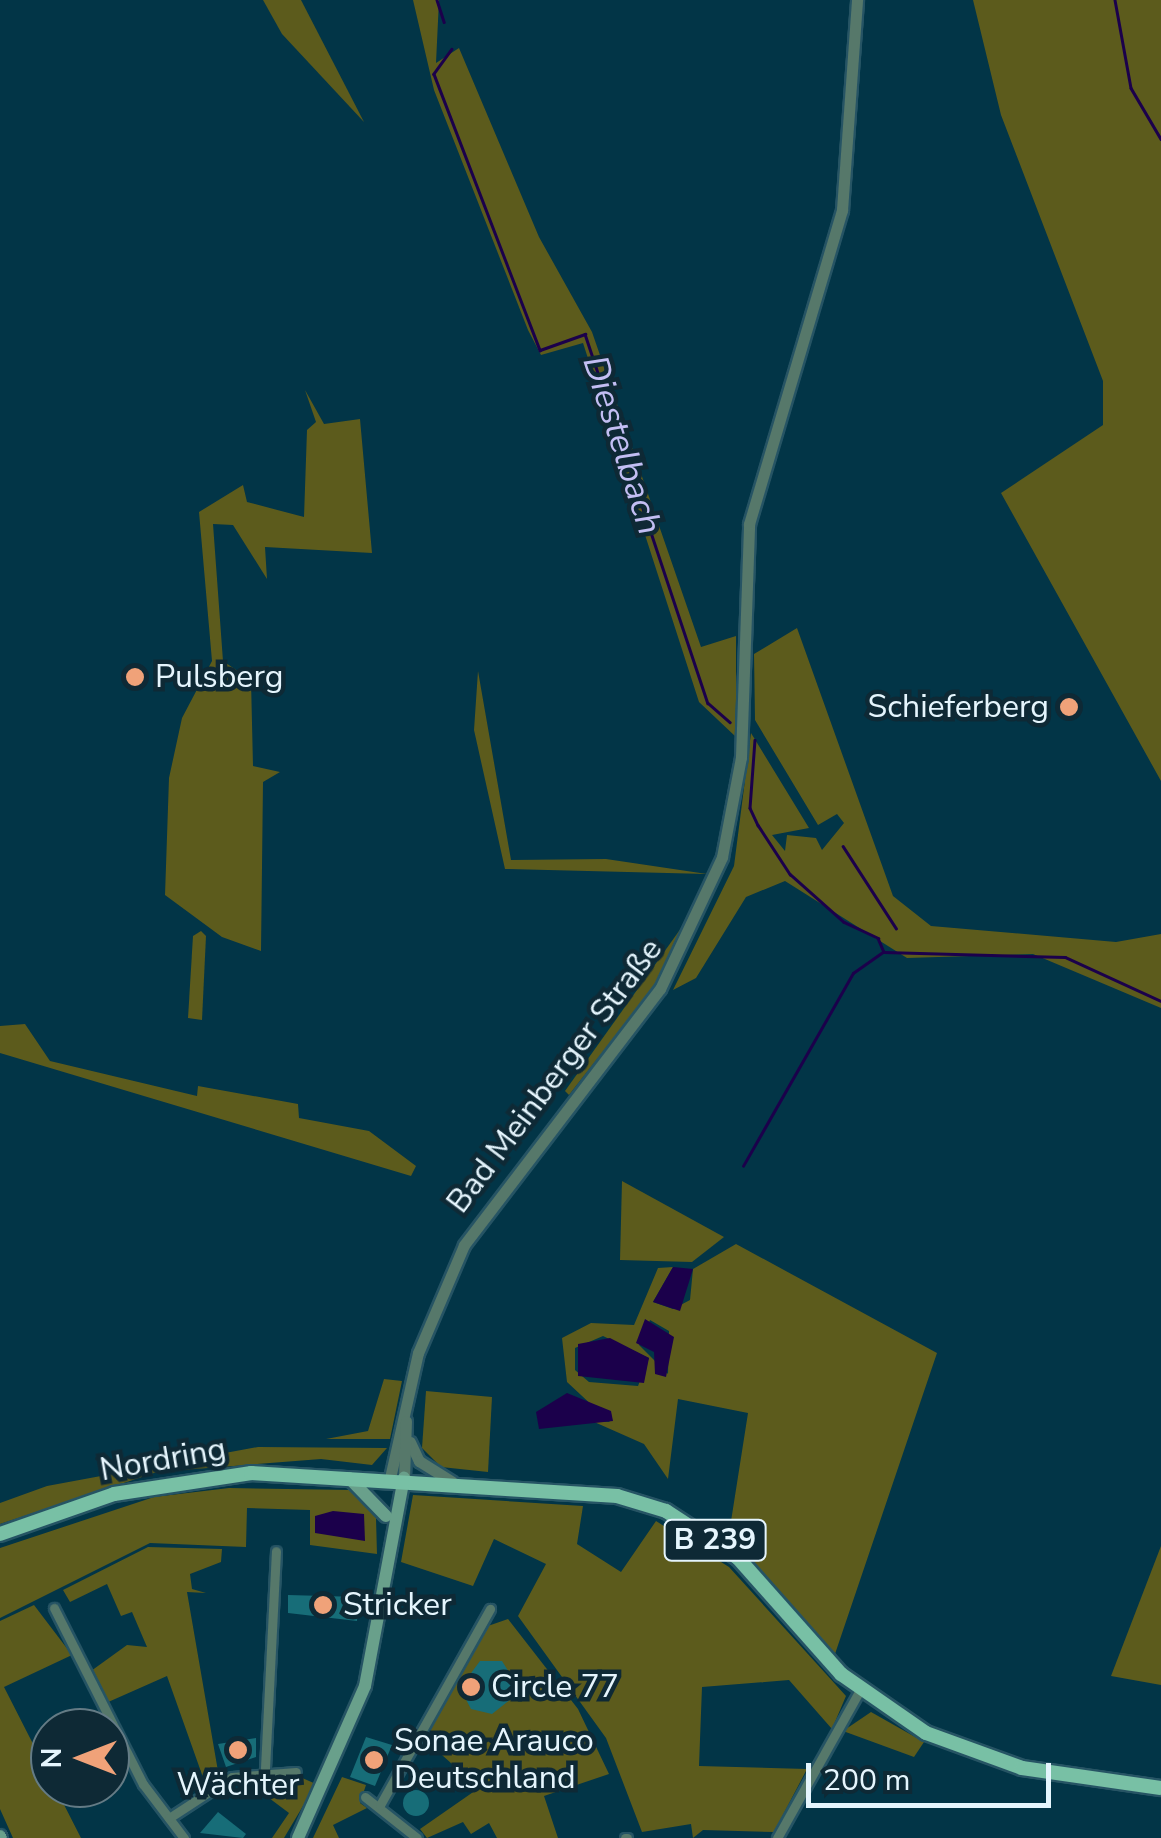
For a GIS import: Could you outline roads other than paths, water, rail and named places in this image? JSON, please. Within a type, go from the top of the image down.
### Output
[{"type":"main road","name":"B 239","points":[[342,1475],[595,1492],[666,1511],[738,1558],[860,1690],[991,1760],[1161,1788]]},
{"type":"main road","points":[[342,1475],[386,1516]]},
{"type":"main road","name":"Nordring","points":[[0,1534],[160,1483],[342,1475]]},
{"type":"main road","name":"Bad Meinberger Straße","points":[[389,1538],[386,1516],[397,1478]]},
{"type":"main road","name":"Bad Meinberger Straße","points":[[298,1838],[358,1710],[397,1478]]},
{"type":"street","name":"Bad Meinberger Straße","points":[[397,1478],[424,1336],[464,1245],[660,989],[722,857],[741,757],[749,524],[838,229],[854,132],[858,0]]},
{"type":"street","name":"Bad Meinberger Straße","points":[[397,1478],[409,1440],[406,1417]]},
{"type":"street","points":[[409,1440],[419,1460],[452,1482]]},
{"type":"street","points":[[265,1768],[276,1550]]},
{"type":"street","points":[[54,1608],[168,1818],[184,1838]]},
{"type":"street","points":[[380,1805],[490,1609]]},
{"type":"street","points":[[777,1838],[860,1690]]},
{"type":"street","points":[[168,1818],[205,1790],[265,1768],[296,1772]]},
{"type":"street","points":[[365,1797],[380,1805],[417,1838]]},
{"type":"waterway","name":"Diestelbach","points":[[437,0],[444,22]]},
{"type":"waterway","points":[[1115,0],[1131,88],[1161,139]]},
{"type":"waterway","name":"Diestelbach","points":[[452,49],[434,74],[540,350],[585,334],[708,703],[730,722]]},
{"type":"waterway","name":"Diestelbach","points":[[755,740],[750,808],[758,825],[790,874],[844,922],[878,938],[884,952],[1065,957],[1161,1001]]},
{"type":"waterway","points":[[843,846],[896,928]]},
{"type":"waterway","points":[[743,1166],[853,973],[882,953]]},
{"type":"place","name":"Pulsberg","points":[[135,677]]},
{"type":"place","name":"Schieferberg","points":[[1069,707]]},
{"type":"place","name":"Stricker","points":[[323,1605]]},
{"type":"place","name":"Circle 77","points":[[471,1687]]},
{"type":"place","name":"Wächter","points":[[238,1750]]},
{"type":"place","name":"Sonae Arauco Deutschland","points":[[374,1760]]}]
